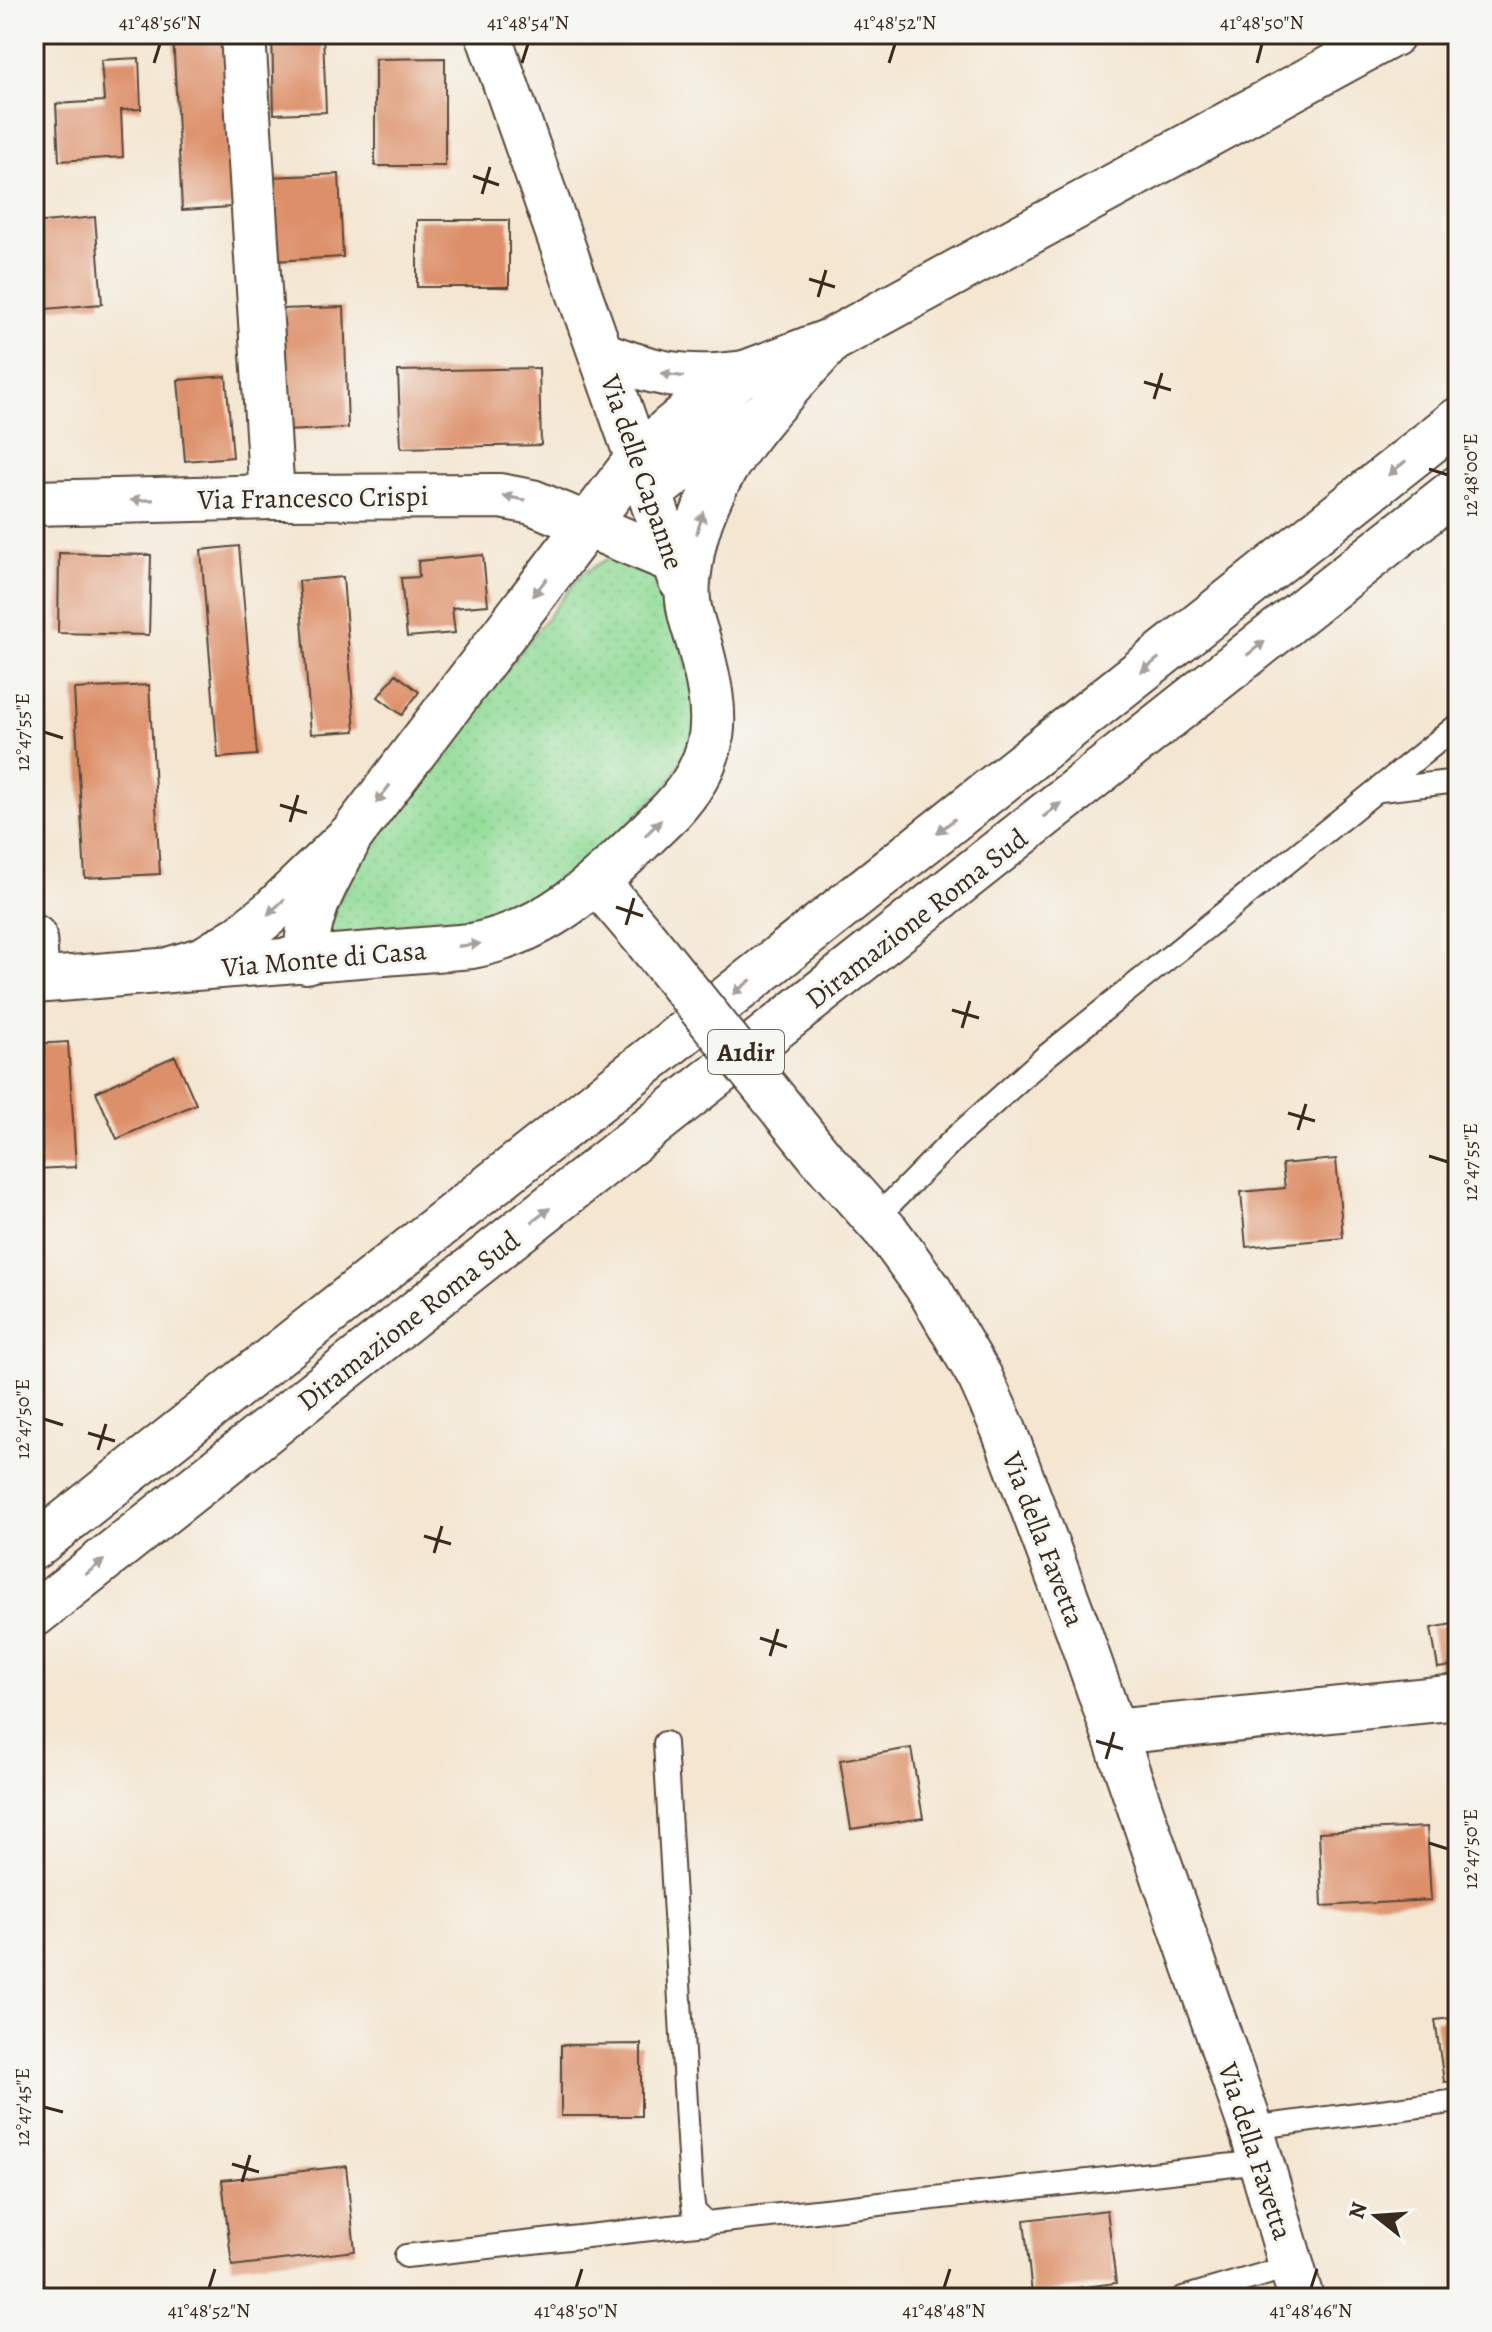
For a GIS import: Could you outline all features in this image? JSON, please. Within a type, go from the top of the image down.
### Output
[{"type":"main road","points":[[243,34],[272,497]]},
{"type":"main road","name":"Via delle Capanne","points":[[488,34],[681,581],[713,699],[714,721],[707,754],[686,795],[597,882]]},
{"type":"main road","points":[[602,354],[637,368],[675,376],[707,378],[745,373],[830,341],[1393,34]]},
{"type":"main road","points":[[681,581],[709,497],[734,453],[765,413],[830,341]]},
{"type":"main road","points":[[168,970],[204,959],[240,937],[270,913],[352,834],[587,525],[644,476],[698,405],[745,373]]},
{"type":"main road","points":[[644,476],[708,448],[765,413]]},
{"type":"main road","name":"Diramazione Roma Sud","points":[[34,1547],[1458,420]]},
{"type":"main road","name":"Diramazione Roma Sud","points":[[34,1615],[1458,488]]},
{"type":"main road","name":"Via Francesco Crispi","points":[[34,503],[272,497],[500,496],[532,502],[587,525],[681,581]]},
{"type":"main road","points":[[306,961],[307,933],[315,905],[352,834]]},
{"type":"main road","name":"Via della Favetta","points":[[597,882],[823,1160],[875,1219],[929,1289],[954,1328],[991,1402],[1068,1600],[1256,2145],[1297,2282]]},
{"type":"main road","name":"Via Monte di Casa","points":[[35,981],[472,946],[506,938],[557,913],[597,882]]},
{"type":"main road","points":[[34,937],[35,981]]},
{"type":"main road","points":[[1114,1732],[1458,1697]]},
{"type":"lane","points":[[875,1219],[955,1138],[1045,1057],[1458,725]]},
{"type":"lane","points":[[1379,790],[1458,781]]},
{"type":"lane","points":[[665,1743],[691,2190],[694,2211],[706,2224]]},
{"type":"lane","points":[[406,2256],[706,2224],[1256,2145],[1458,2101]]},
{"type":"lane","points":[[1183,2298],[1297,2282]]},
{"type":"green space","points":[[617,557],[662,566],[700,718],[671,782],[573,879],[497,922],[318,943],[363,851],[581,575],[605,560]]},
{"type":"building","points":[[173,34],[222,34],[231,207],[182,210]]},
{"type":"building","points":[[272,34],[323,34],[326,112],[274,114]]},
{"type":"building","points":[[139,58],[141,109],[121,110],[123,157],[59,161],[56,104],[104,101],[101,60]]},
{"type":"building","points":[[445,58],[445,166],[375,166],[375,59]]},
{"type":"building","points":[[339,174],[343,257],[274,261],[270,177]]},
{"type":"building","points":[[95,217],[102,304],[34,310],[34,223]]},
{"type":"building","points":[[417,220],[509,220],[509,287],[417,287]]},
{"type":"building","points":[[344,307],[348,428],[285,431],[280,309]]},
{"type":"building","points":[[539,368],[541,445],[401,448],[398,371]]},
{"type":"building","points":[[226,376],[233,457],[185,461],[178,380]]},
{"type":"building","points":[[239,546],[257,755],[218,758],[201,550]]},
{"type":"building","points":[[59,553],[151,555],[149,635],[58,633]]},
{"type":"building","points":[[483,555],[488,605],[452,608],[455,633],[407,637],[401,578],[419,577],[418,561]]},
{"type":"building","points":[[343,577],[355,731],[311,734],[299,581]]},
{"type":"building","points":[[396,674],[419,692],[402,715],[378,697]]},
{"type":"building","points":[[149,685],[160,874],[85,878],[74,689]]},
{"type":"building","points":[[68,1042],[76,1167],[34,1169],[34,1044]]},
{"type":"building","points":[[175,1056],[196,1104],[117,1139],[96,1092]]},
{"type":"building","points":[[1336,1159],[1343,1238],[1246,1247],[1241,1192],[1285,1188],[1282,1164]]},
{"type":"building","points":[[1458,1623],[1458,1665],[1438,1668],[1431,1628]]},
{"type":"building","points":[[911,1748],[923,1818],[851,1829],[840,1760]]},
{"type":"building","points":[[1427,1827],[1431,1900],[1322,1906],[1319,1832]]},
{"type":"building","points":[[1458,2017],[1458,2081],[1444,2082],[1435,2020]]},
{"type":"building","points":[[641,2044],[641,2116],[561,2116],[561,2045]]},
{"type":"building","points":[[346,2166],[355,2251],[232,2266],[222,2180]]},
{"type":"building","points":[[1107,2210],[1116,2283],[1032,2294],[1024,2220]]}]
